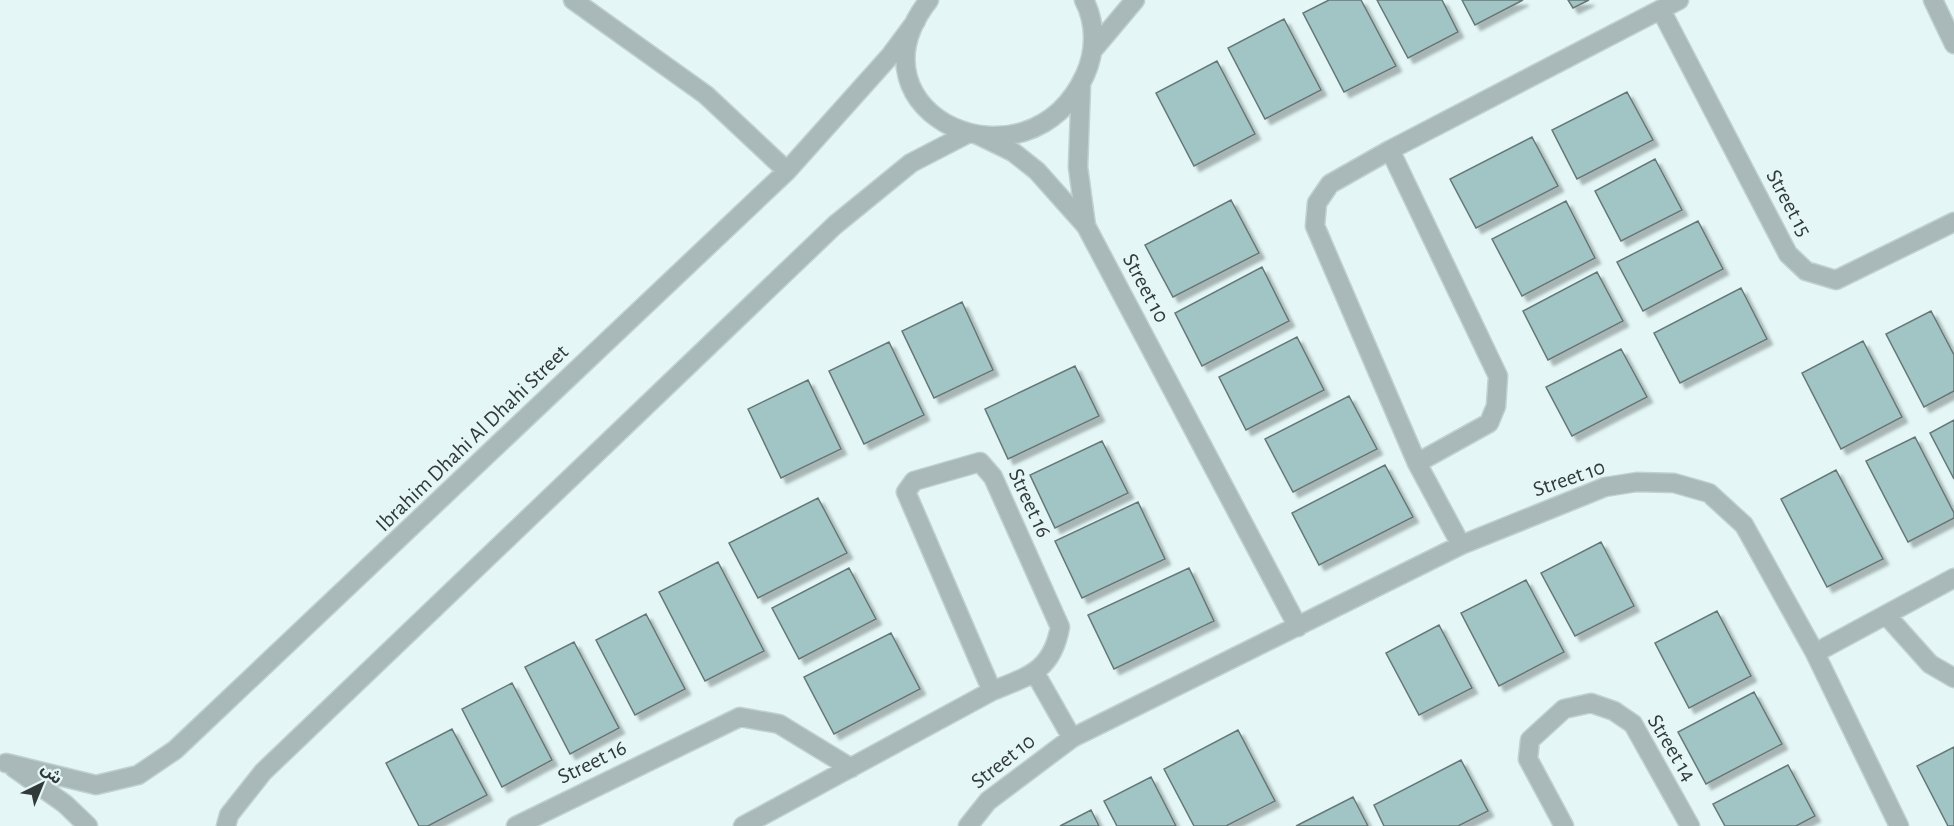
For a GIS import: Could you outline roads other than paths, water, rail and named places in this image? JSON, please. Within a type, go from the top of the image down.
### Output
[{"type":"street","points":[[573,0],[706,95],[787,171]]},
{"type":"street","points":[[916,21],[930,0]]},
{"type":"street","points":[[1084,0],[1092,15],[1093,50]]},
{"type":"street","points":[[226,826],[229,815],[263,772],[835,225],[911,163],[974,134],[1014,134],[1038,125],[1060,111],[1081,83],[1093,50],[1136,0]]},
{"type":"street","points":[[1461,545],[1417,463],[1315,225],[1317,203],[1330,184],[1390,150],[1679,0]]},
{"type":"street","points":[[1933,0],[1954,44]]},
{"type":"street","name":"Street 15","points":[[1661,10],[1788,254],[1806,271],[1836,280],[1954,222]]},
{"type":"street","name":"Ibrahim Dhahi Al Dhahi Street","points":[[3,761],[96,785],[138,776],[175,750],[787,171],[882,65],[916,21]]},
{"type":"street","name":"Street 10","points":[[916,21],[907,54],[910,87],[930,115],[945,124],[1013,152],[1037,171],[1086,226],[1298,627]]},
{"type":"street","name":"Street 10","points":[[1081,83],[1078,167],[1086,226]]},
{"type":"street","points":[[1390,150],[1497,376],[1496,406],[1489,423],[1417,463]]},
{"type":"street","name":"Street 16","points":[[743,826],[992,691],[1035,673],[1056,646],[1059,627],[993,477],[980,462],[914,480],[906,492],[992,691]]},
{"type":"street","name":"Street 10","points":[[968,826],[988,801],[1072,738],[1461,545],[1605,487],[1637,482],[1674,483],[1709,493],[1744,525],[1815,653],[1899,826]]},
{"type":"street","points":[[1815,653],[1954,578]]},
{"type":"street","points":[[1887,616],[1930,664],[1954,678]]},
{"type":"street","points":[[1035,673],[1072,738]]},
{"type":"street","name":"Street 14","points":[[1564,826],[1528,759],[1530,740],[1564,709],[1591,703],[1614,711],[1633,724],[1690,826]]},
{"type":"street","name":"Street 16","points":[[516,826],[740,717],[779,724],[851,768]]},
{"type":"street","points":[[3,761],[65,804],[88,826]]}]
